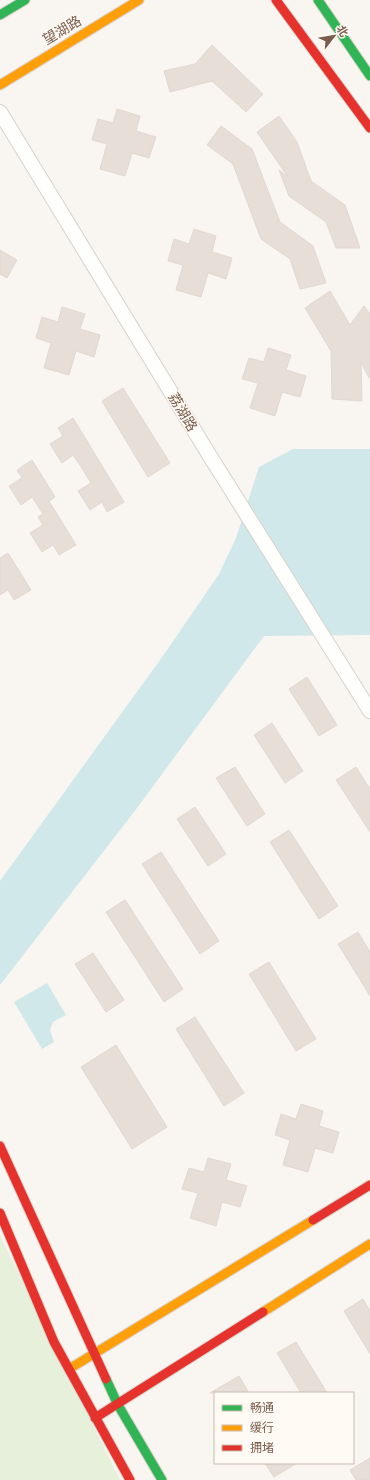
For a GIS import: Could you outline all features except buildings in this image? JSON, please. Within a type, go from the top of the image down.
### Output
[{"type":"main road","points":[[0,15],[25,0]]},
{"type":"main road","name":"望湖路","points":[[0,85],[139,0]]},
{"type":"main road","points":[[276,0],[370,128]]},
{"type":"main road","points":[[318,0],[370,76]]},
{"type":"main road","points":[[0,1146],[93,1354],[118,1406],[162,1480]]},
{"type":"main road","points":[[69,1369],[370,1185]]},
{"type":"main road","points":[[0,1213],[54,1342],[130,1480]]},
{"type":"main road","points":[[95,1418],[118,1406],[370,1244]]},
{"type":"street","name":"荔湖路","points":[[0,112],[208,453],[370,711]]},
{"type":"green space","points":[[0,1235],[120,1480],[0,1480]]},
{"type":"water","points":[[293,449],[370,449],[370,635],[264,636],[134,812],[0,985],[0,881],[165,653],[219,574],[236,538],[259,467]]},
{"type":"water","points":[[47,983],[66,1015],[53,1022],[50,1030],[54,1042],[42,1049],[14,1002]]},
{"type":"traffic: fast","points":[[0,15],[25,0]]},
{"type":"traffic: fast","points":[[318,0],[370,76]]},
{"type":"traffic: fast","points":[[106,1379],[118,1405],[162,1480]]},
{"type":"traffic: slow","points":[[0,85],[139,0]]},
{"type":"traffic: slow","points":[[69,1369],[313,1220]]},
{"type":"traffic: slow","points":[[263,1312],[370,1244]]},
{"type":"traffic: jam","points":[[276,0],[370,128]]},
{"type":"traffic: jam","points":[[0,1146],[106,1379]]},
{"type":"traffic: jam","points":[[313,1220],[370,1185]]},
{"type":"traffic: jam","points":[[0,1213],[54,1342],[130,1480]]},
{"type":"traffic: jam","points":[[95,1418],[263,1312]]}]
